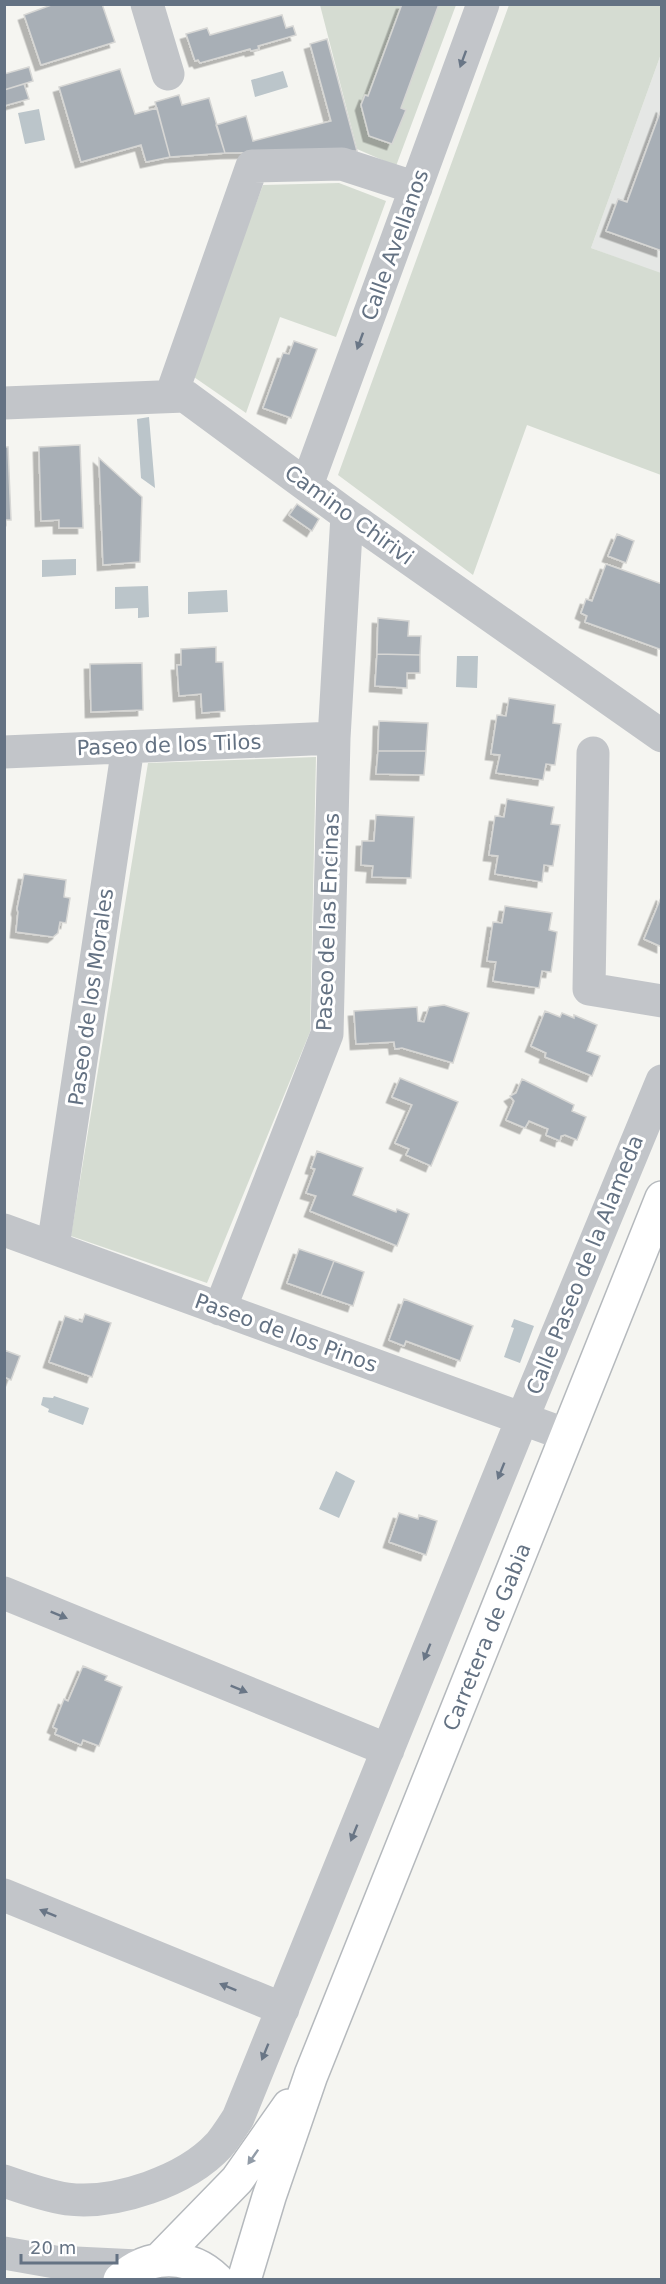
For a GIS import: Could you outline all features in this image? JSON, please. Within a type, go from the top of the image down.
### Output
[{"type":"main road","name":"Carretera de Gabia","points":[[244,2280],[269,2196],[311,2075],[662,1198]]},
{"type":"main road","name":"Carretera de Gabia","points":[[139,2268],[237,2180],[311,2075]]},
{"type":"main road","points":[[139,2268],[172,2259],[208,2270],[218,2280]]},
{"type":"street","points":[[147,4],[168,74]]},
{"type":"street","name":"Calle Avellanos","points":[[308,485],[483,4]]},
{"type":"street","points":[[171,396],[252,166],[342,164],[416,188]]},
{"type":"street","name":"Camino Chirivi","points":[[4,403],[185,396],[347,515],[662,736]]},
{"type":"street","name":"Paseo de las Encinas","points":[[220,1309],[327,1034],[334,738],[347,515]]},
{"type":"street","name":"Paseo de los Tilos","points":[[4,752],[334,738]]},
{"type":"street","name":"Paseo de los Morales","points":[[53,1247],[128,747]]},
{"type":"street","points":[[593,753],[589,989],[662,1001]]},
{"type":"street","name":"Calle Paseo de la Alameda","points":[[4,2181],[67,2199],[125,2196],[159,2184],[192,2166],[218,2146],[238,2118],[522,1417],[662,1081]]},
{"type":"street","name":"Paseo de los Pinos","points":[[4,1230],[567,1435]]},
{"type":"street","points":[[4,1593],[388,1750]]},
{"type":"street","points":[[4,1895],[282,2009]]},
{"type":"street","points":[[4,2253],[55,2262],[139,2268]]},
{"type":"shaded area","points":[[320,5],[456,5],[396,166],[357,149]]},
{"type":"shaded area","points":[[509,5],[661,5],[661,54],[591,248],[661,273],[661,475],[527,425],[473,575],[338,475]]},
{"type":"shaded area","points":[[661,54],[661,274],[591,248]]},
{"type":"shaded area","points":[[283,71],[288,87],[255,97],[251,80]]},
{"type":"shaded area","points":[[39,109],[45,140],[25,144],[18,113]]},
{"type":"shaded area","points":[[339,183],[386,201],[336,337],[280,317],[246,413],[191,375],[263,185]]},
{"type":"shaded area","points":[[149,417],[155,488],[141,478],[137,419]]},
{"type":"shaded area","points":[[76,559],[76,575],[42,577],[42,560]]},
{"type":"shaded area","points":[[148,586],[149,617],[138,618],[138,608],[115,609],[115,587]]},
{"type":"shaded area","points":[[227,590],[228,612],[188,614],[188,592]]},
{"type":"shaded area","points":[[457,656],[478,656],[477,688],[456,687]]},
{"type":"shaded area","points":[[316,757],[310,1032],[207,1283],[71,1236],[148,763]]},
{"type":"shaded area","points":[[514,1319],[534,1326],[520,1363],[504,1357],[514,1328],[511,1327]]},
{"type":"shaded area","points":[[54,1396],[89,1408],[83,1425],[48,1412],[49,1409],[41,1405],[43,1397],[53,1398]]},
{"type":"shaded area","points":[[336,1471],[355,1481],[339,1518],[319,1509]]},
{"type":"building","points":[[54,4],[102,4],[115,42],[41,65],[24,15]]},
{"type":"building","points":[[402,4],[439,4],[401,108],[406,110],[392,144],[369,136],[361,105],[365,95],[368,96]]},
{"type":"building","points":[[282,15],[286,28],[293,26],[296,35],[258,46],[259,49],[251,51],[250,49],[200,63],[198,60],[195,61],[186,34],[207,28],[210,35]]},
{"type":"building","points":[[327,39],[357,151],[225,153],[216,125],[246,116],[253,141],[331,121],[310,44]]},
{"type":"building","points":[[29,67],[33,81],[4,90],[4,74]]},
{"type":"building","points":[[120,69],[135,114],[157,108],[170,157],[146,162],[141,145],[81,162],[59,87]]},
{"type":"building","points":[[24,84],[29,99],[4,106],[4,90]]},
{"type":"building","points":[[179,95],[182,105],[209,98],[225,153],[170,157],[155,102]]},
{"type":"building","points":[[662,107],[662,251],[606,231],[618,199],[627,202]]},
{"type":"building","points":[[294,341],[317,349],[291,418],[263,408],[283,353],[289,354]]},
{"type":"building","points":[[80,445],[83,528],[59,528],[59,520],[41,521],[39,447]]},
{"type":"building","points":[[4,447],[8,447],[11,520],[4,520]]},
{"type":"building","points":[[99,458],[142,497],[140,562],[103,565]]},
{"type":"building","points":[[297,504],[319,519],[312,531],[289,515]]},
{"type":"building","points":[[617,534],[634,541],[626,563],[608,556]]},
{"type":"building","points":[[606,564],[662,584],[662,650],[585,622],[587,616],[581,613],[586,599],[592,601]]},
{"type":"building","points":[[378,618],[409,621],[408,636],[421,636],[420,655],[377,654]]},
{"type":"building","points":[[216,647],[216,662],[223,662],[225,711],[202,713],[201,694],[179,696],[177,665],[181,665],[181,649]]},
{"type":"building","points":[[377,654],[420,655],[420,673],[407,673],[407,688],[375,686]]},
{"type":"building","points":[[142,663],[143,710],[91,712],[90,664]]},
{"type":"building","points":[[509,698],[555,705],[553,723],[561,724],[555,765],[546,764],[543,780],[496,773],[500,755],[491,754],[497,715],[506,716]]},
{"type":"building","points":[[379,721],[428,723],[426,751],[378,751]]},
{"type":"building","points":[[378,751],[426,751],[424,775],[376,774]]},
{"type":"building","points":[[507,799],[554,807],[551,824],[560,825],[553,866],[544,865],[542,882],[495,874],[498,856],[489,855],[495,816],[504,817]]},
{"type":"building","points":[[376,815],[414,817],[411,878],[372,877],[373,866],[361,865],[362,841],[374,841]]},
{"type":"building","points":[[24,874],[66,880],[64,897],[70,898],[66,923],[60,922],[58,933],[53,937],[16,932],[17,909]]},
{"type":"building","points":[[662,895],[662,947],[644,939]]},
{"type":"building","points":[[505,906],[552,913],[549,930],[557,932],[551,972],[542,971],[539,988],[493,981],[496,962],[487,961],[493,922],[502,923]]},
{"type":"building","points":[[444,1005],[469,1013],[453,1063],[402,1048],[395,1049],[394,1042],[356,1044],[354,1011],[417,1007],[418,1021],[424,1022],[429,1007]]},
{"type":"building","points":[[545,1011],[560,1017],[562,1013],[574,1018],[574,1015],[597,1025],[587,1051],[600,1056],[592,1076],[545,1057],[546,1053],[531,1046]]},
{"type":"building","points":[[400,1078],[458,1102],[431,1166],[406,1155],[409,1149],[395,1143],[412,1105],[392,1097]]},
{"type":"building","points":[[522,1079],[574,1105],[572,1111],[586,1117],[577,1140],[565,1135],[561,1136],[560,1141],[546,1135],[548,1129],[529,1121],[525,1128],[506,1120],[514,1101],[510,1096],[516,1093]]},
{"type":"building","points":[[317,1151],[363,1168],[353,1195],[396,1212],[397,1209],[409,1214],[397,1246],[310,1211],[316,1196],[306,1193],[315,1169],[311,1168]]},
{"type":"building","points":[[299,1249],[334,1261],[321,1295],[287,1283]]},
{"type":"building","points":[[334,1261],[364,1272],[353,1306],[321,1295]]},
{"type":"building","points":[[404,1299],[473,1326],[460,1361],[406,1341],[404,1346],[389,1340]]},
{"type":"building","points":[[85,1314],[111,1323],[92,1377],[49,1362],[65,1316],[82,1322]]},
{"type":"building","points":[[4,1350],[20,1356],[11,1380],[4,1377]]},
{"type":"building","points":[[399,1513],[418,1519],[419,1515],[437,1521],[426,1555],[389,1542]]},
{"type":"building","points":[[83,1666],[107,1676],[105,1680],[122,1687],[99,1746],[83,1740],[81,1745],[55,1734],[57,1729],[53,1727],[64,1699],[68,1701]]}]
